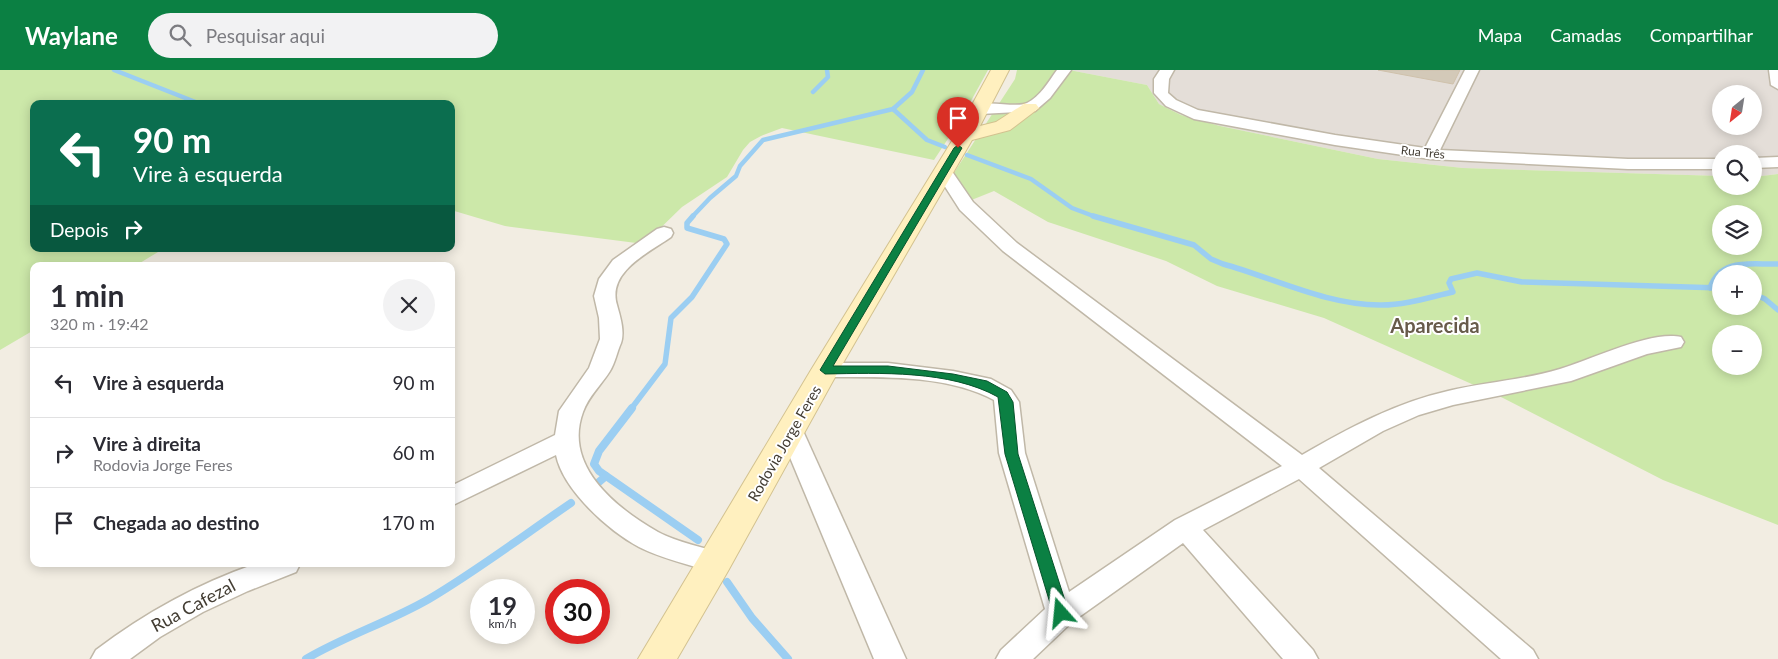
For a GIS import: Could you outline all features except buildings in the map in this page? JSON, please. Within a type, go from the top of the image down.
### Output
[{"type":"main road","name":"Rodovia Jorge Feres","points":[[657,659],[716,562],[825,370],[965,136],[1000,70]]},
{"type":"main road","points":[[965,136],[1003,126],[1030,108]]},
{"type":"street","points":[[980,109],[1030,108],[1046,95],[1064,70]]},
{"type":"street","name":"Rua Três","points":[[1167,70],[1159,81],[1159,90],[1164,98],[1194,114],[1325,139],[1430,154],[1628,164],[1712,164]]},
{"type":"street","points":[[1430,154],[1472,70]]},
{"type":"street","points":[[1776,70],[1778,85]]},
{"type":"street","points":[[1762,163],[1778,162]]},
{"type":"street","points":[[944,171],[966,206],[1010,247],[1301,467],[1522,659]]},
{"type":"street","points":[[664,233],[620,264],[609,279],[604,296],[610,318],[611,339],[600,368],[571,411],[566,440],[571,465],[582,485],[606,509],[649,540],[716,562]]},
{"type":"street","points":[[1012,659],[1061,613],[1185,527],[1301,467],[1374,425],[1410,410],[1450,398],[1563,376],[1642,348],[1673,342]]},
{"type":"street","points":[[825,370],[888,370],[953,378],[983,384],[1003,395],[1007,402],[1012,454],[1061,613]]},
{"type":"street","points":[[791,431],[828,518],[863,590],[890,659]]},
{"type":"street","points":[[455,495],[566,440]]},
{"type":"street","points":[[1185,527],[1302,659]]},
{"type":"street","name":"Rua Cafezal","points":[[108,659],[130,640],[182,607],[237,582],[278,567]]},
{"type":"shaded area","points":[[1069,70],[1778,70],[1778,174],[1762,176],[1762,145],[1712,145],[1712,176],[1463,168],[1378,159],[1220,126],[1181,115],[1159,104],[1147,85]]},
{"type":"green space","points":[[0,70],[988,70],[961,119],[934,160],[782,128],[750,142],[727,177],[682,207],[644,244],[505,226],[455,211],[455,100],[30,100],[30,252],[158,252],[142,262],[30,262],[30,332],[0,350]]},
{"type":"green space","points":[[1017,70],[1069,70],[1147,85],[1159,104],[1181,115],[1220,126],[1378,159],[1463,168],[1712,176],[1712,195],[1762,195],[1762,176],[1778,174],[1778,525],[1663,480],[1503,398],[1324,318],[1217,286],[1166,261],[1048,222],[994,191],[964,203],[946,185],[1015,79]]},
{"type":"waterway","points":[[114,70],[190,100]]},
{"type":"waterway","points":[[813,92],[828,77],[827,70]]},
{"type":"waterway","points":[[893,109],[912,92],[923,70]]},
{"type":"waterway","points":[[692,217],[710,198],[736,176],[740,166],[763,140],[893,109]]},
{"type":"waterway","points":[[893,109],[927,140],[945,147]]},
{"type":"waterway","points":[[967,155],[1031,179],[1072,208],[1094,216]]},
{"type":"waterway","points":[[631,409],[665,364],[671,318],[692,297],[727,244],[724,239],[687,228],[687,223],[693,216]]},
{"type":"waterway","points":[[1094,216],[1194,245],[1211,259],[1301,290],[1342,301],[1362,304],[1400,304],[1453,292],[1449,283],[1451,279],[1477,273],[1522,282],[1710,288]]},
{"type":"waterway","points":[[1710,288],[1721,271],[1729,267],[1748,264],[1778,264]]},
{"type":"waterway","points":[[1762,298],[1778,310]]},
{"type":"waterway","points":[[632,408],[599,451],[594,464],[599,471],[698,540]]},
{"type":"waterway","points":[[593,487],[606,476]]},
{"type":"waterway","points":[[306,659],[429,599],[571,503]]},
{"type":"waterway","points":[[727,582],[752,618],[788,659]]},
{"type":"district","name":"Aparecida","points":[[1435,325]]},
{"type":"route","points":[[958,148],[825,370],[850,368],[888,370],[953,378],[983,384],[1003,395],[1007,402],[1012,454],[1061,613]]}]
